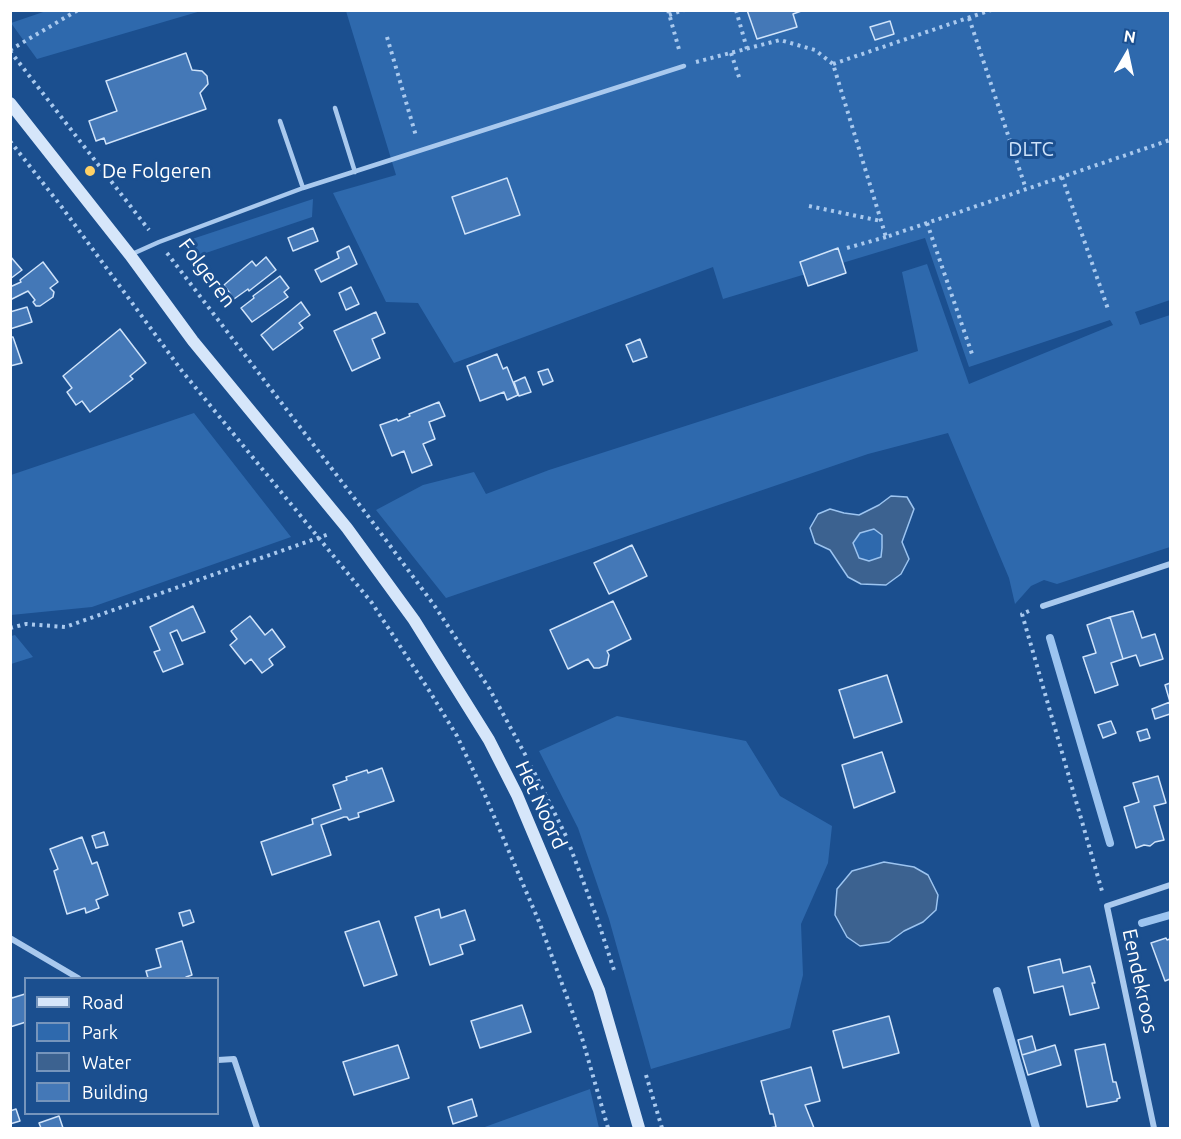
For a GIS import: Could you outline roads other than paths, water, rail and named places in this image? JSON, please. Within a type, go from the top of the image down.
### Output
[{"type":"main road","points":[[10,103],[130,255]]},
{"type":"main road","name":"Het Noord","points":[[130,255],[193,341],[346,528],[414,620],[489,740],[517,795],[599,990],[639,1128]]},
{"type":"street","points":[[1044,606],[1170,564]]},
{"type":"street","name":"Eendekroos","points":[[1154,1128],[1107,906],[1170,885]]},
{"type":"street","points":[[10,938],[76,977]]},
{"type":"street","points":[[219,1060],[234,1059],[256,1128]]},
{"type":"lane","points":[[130,255],[303,188],[684,66]]},
{"type":"lane","points":[[335,108],[355,172]]},
{"type":"lane","points":[[280,121],[303,188]]},
{"type":"water","points":[[891,496],[907,497],[914,509],[902,542],[909,559],[901,574],[886,585],[861,584],[848,577],[830,550],[815,543],[810,528],[818,514],[830,509],[859,515]],"holes":[[[874,529],[882,535],[881,557],[869,561],[859,558],[853,543],[860,533]]]},
{"type":"water","points":[[884,862],[914,867],[928,875],[938,895],[936,910],[923,922],[904,931],[889,942],[860,946],[847,937],[835,915],[837,889],[852,871]]},
{"type":"waterway","points":[[1050,638],[1110,843]]},
{"type":"waterway","points":[[1142,923],[1170,915]]},
{"type":"waterway","points":[[997,991],[1036,1128]]},
{"type":"place","name":"De Folgeren","points":[[90,171]]},
{"type":"park label","name":"DLTC","points":[[1031,149]]}]
